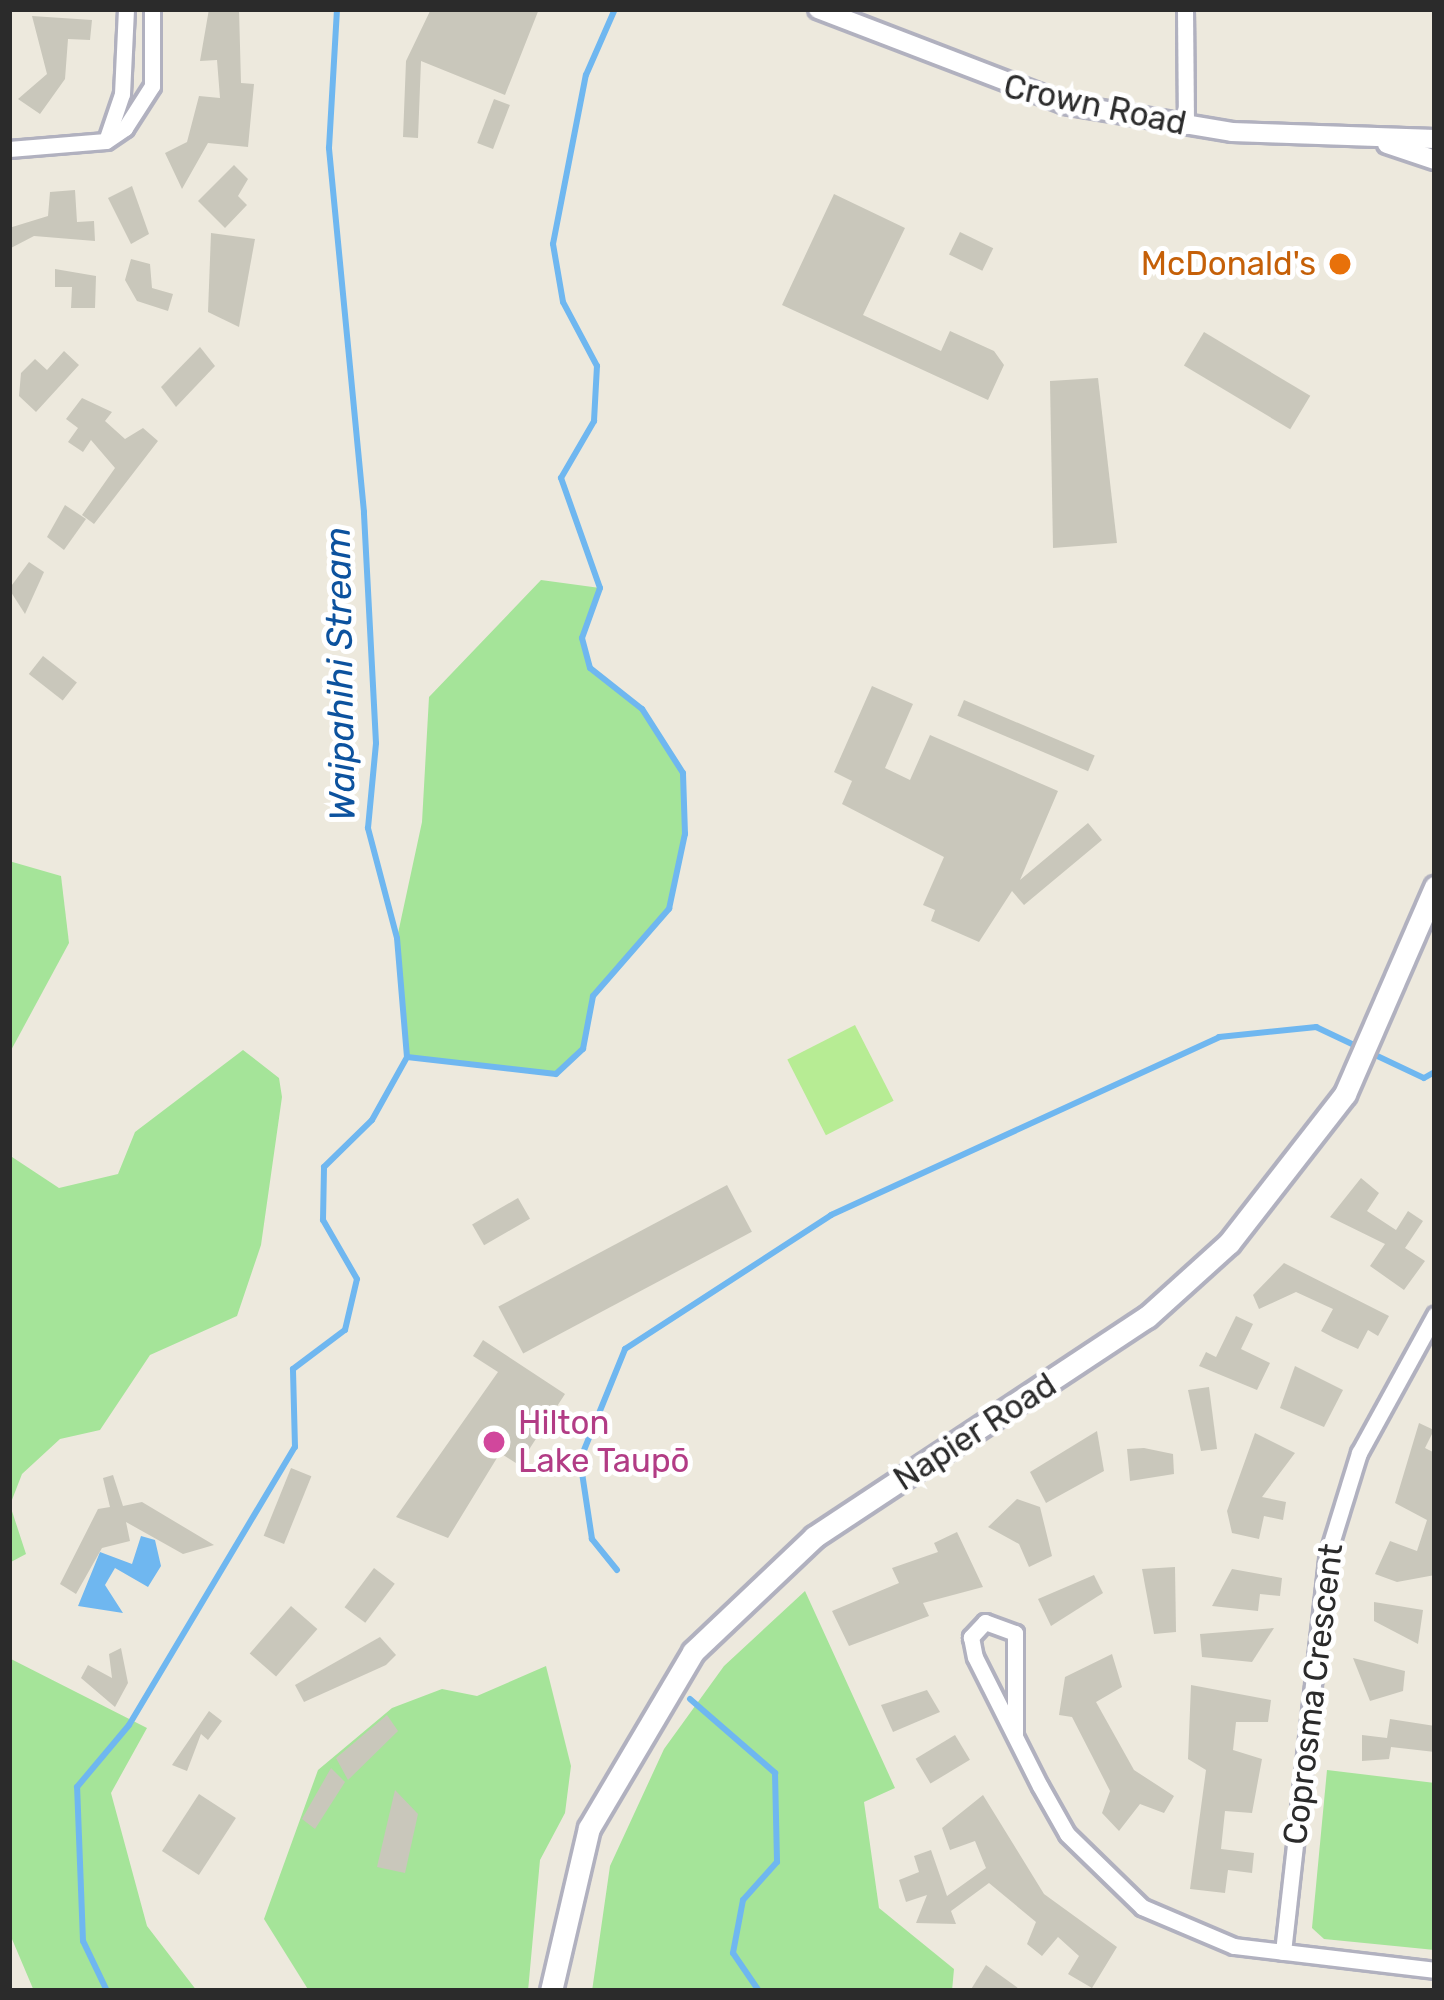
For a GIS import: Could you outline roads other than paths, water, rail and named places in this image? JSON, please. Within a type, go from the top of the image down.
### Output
[{"type":"main road","name":"Napier Road","points":[[551,1991],[589,1828],[693,1652],[800,1548],[1148,1317],[1229,1243],[1345,1094],[1435,887]]},
{"type":"street","points":[[106,141],[122,94],[126,9]]},
{"type":"street","points":[[9,149],[106,141],[152,86],[152,9]]},
{"type":"street","name":"Crown Road","points":[[818,9],[1012,90],[1186,126],[1387,144],[1435,139]]},
{"type":"street","points":[[1185,9],[1186,126]]},
{"type":"street","name":"Crown Road","points":[[1387,144],[1435,175]]},
{"type":"street","points":[[1413,160],[1435,160]]},
{"type":"street","name":"Coprosma Crescent","points":[[1282,1952],[1328,1553],[1359,1453],[1435,1315]]},
{"type":"street","points":[[1015,1735],[1015,1633],[985,1622],[971,1636],[975,1657],[1015,1735],[1067,1834],[1110,1882],[1190,1932],[1282,1952],[1435,1970]]},
{"type":"water","points":[[141,1536],[155,1540],[161,1566],[148,1587],[115,1568],[105,1585],[123,1613],[78,1606],[100,1552],[132,1564]]},
{"type":"waterway","name":"Waipahihi Stream","points":[[107,1991],[83,1941],[77,1787],[129,1725],[295,1447],[293,1369],[345,1330],[357,1279],[323,1220],[324,1167],[372,1120],[407,1057],[397,938],[368,828],[376,743],[364,512],[329,148],[337,9]]},
{"type":"waterway","points":[[407,1057],[556,1074],[583,1049],[593,996],[669,909],[685,834],[683,773],[642,709],[590,668],[582,638],[600,588],[561,478],[594,421],[597,366],[563,302],[553,244],[586,75],[615,9]]},
{"type":"waterway","points":[[617,1570],[592,1539],[580,1460],[625,1349],[831,1215],[1219,1037],[1316,1027],[1424,1078],[1435,1072]]},
{"type":"waterway","points":[[690,1699],[775,1773],[777,1862],[743,1900],[733,1953],[759,1991]]},
{"type":"place","name":"McDonald's","points":[[1340,264]]},
{"type":"place","name":"Hilton Lake Taupō","points":[[494,1442]]}]
